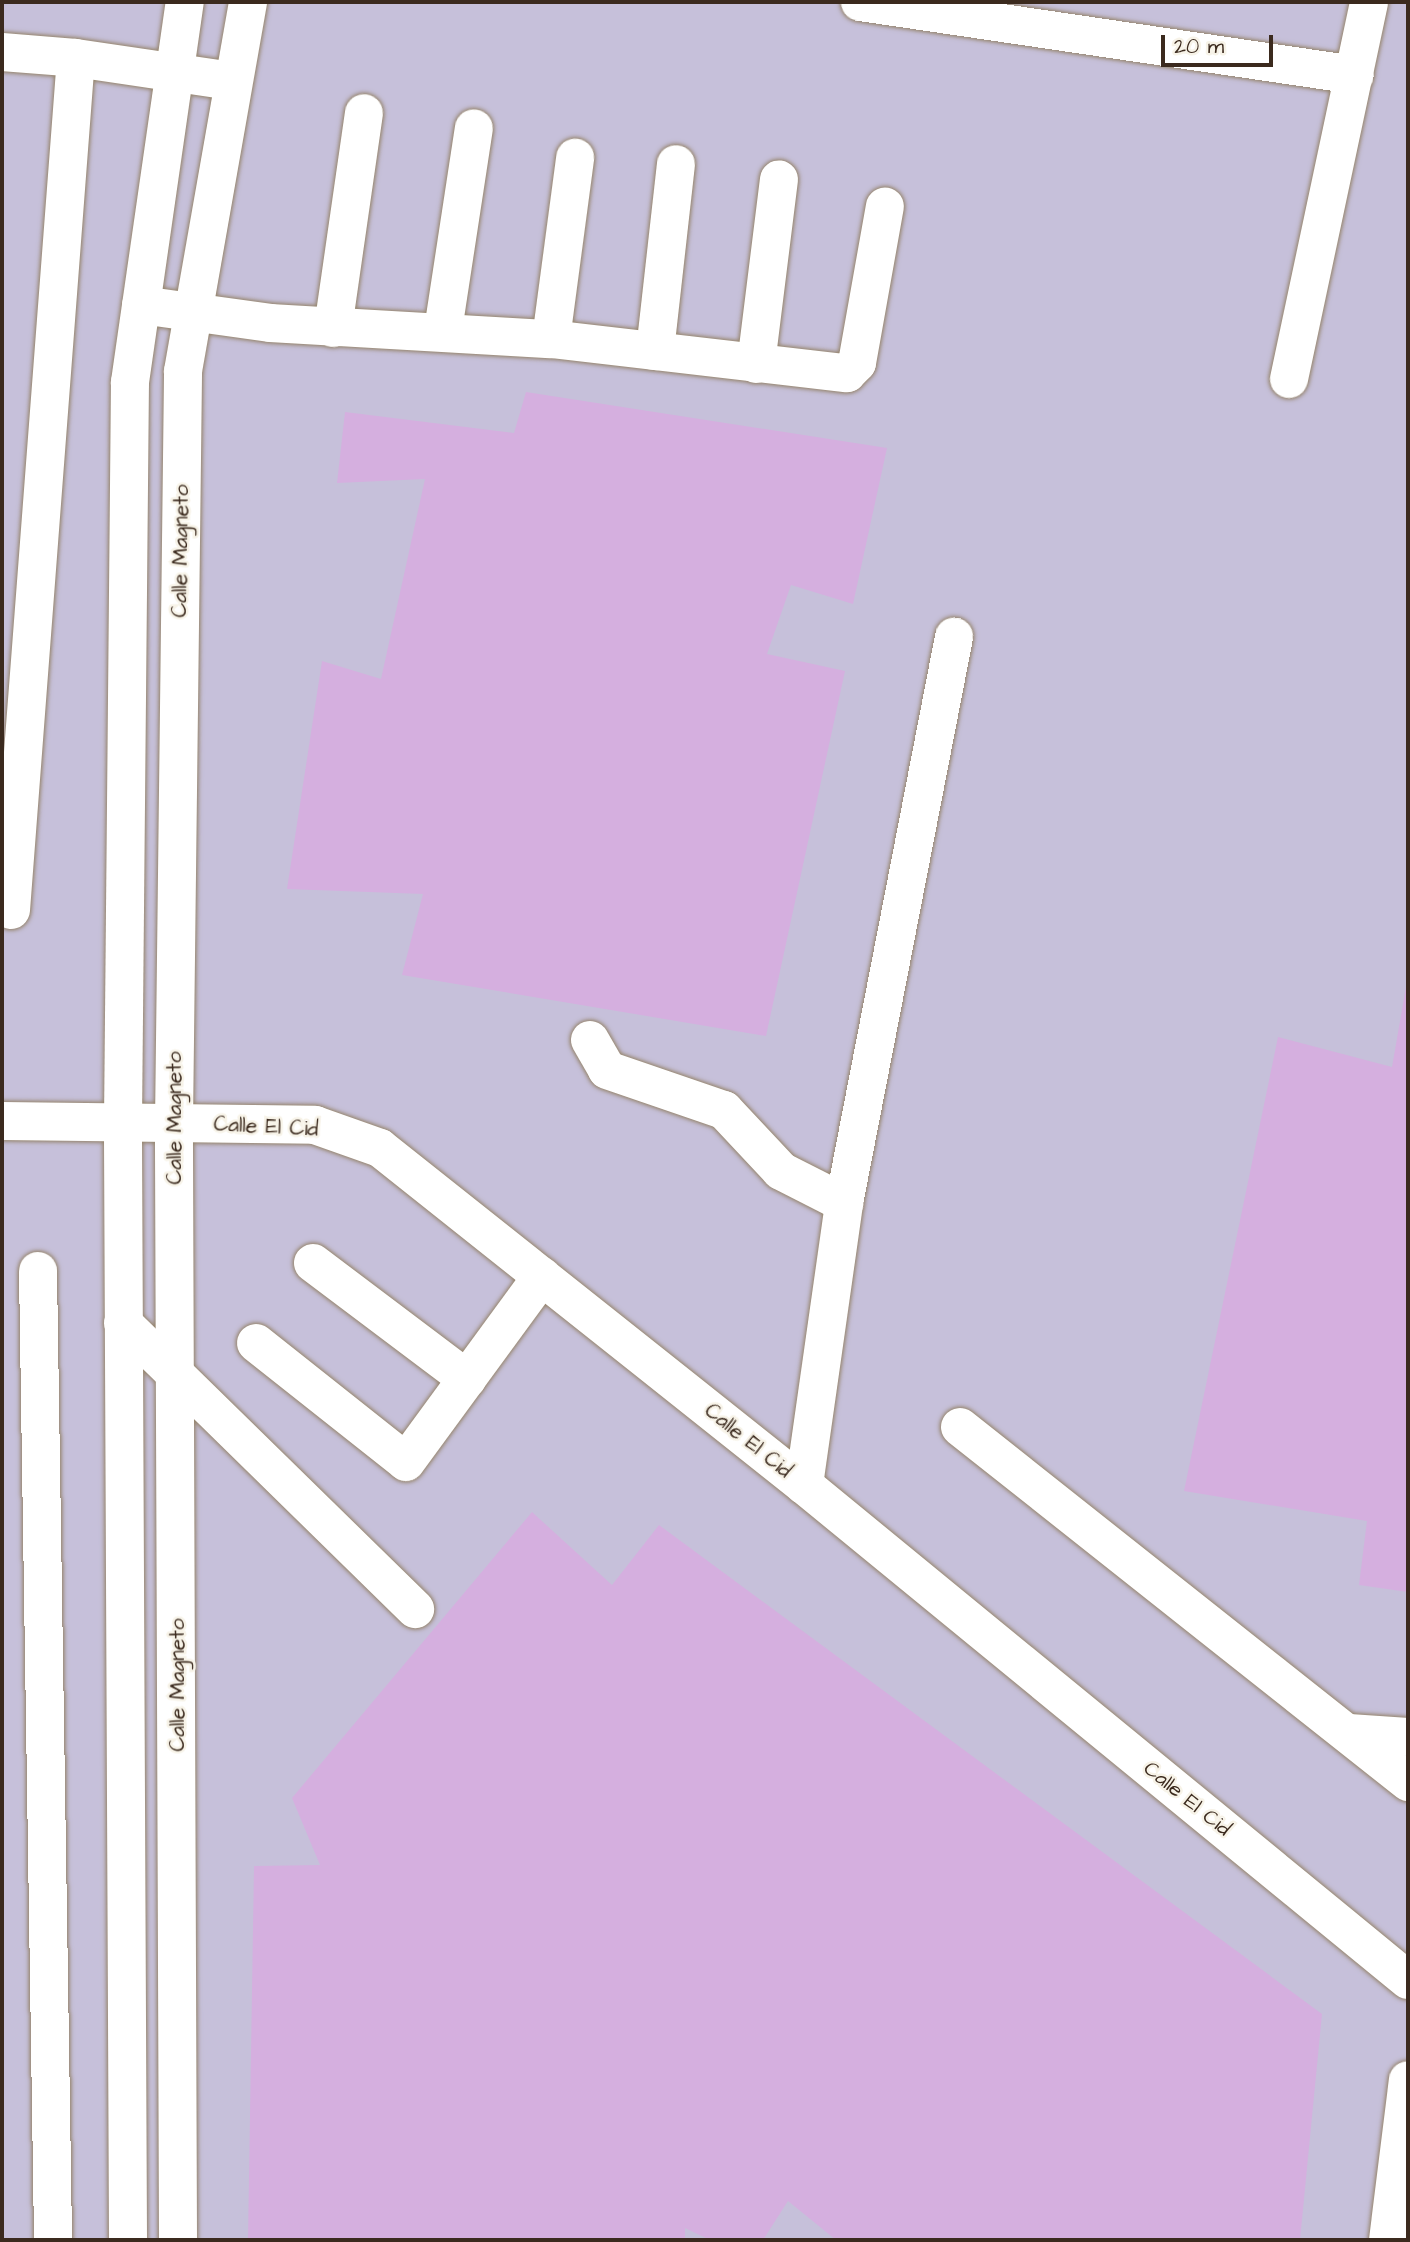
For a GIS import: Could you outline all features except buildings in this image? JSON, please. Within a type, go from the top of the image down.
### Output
[{"type":"main road","points":[[128,2240],[123,1122],[130,382],[185,2]]},
{"type":"main road","name":"Calle Magneto","points":[[178,2240],[178,1378],[174,1124],[183,371],[248,2]]},
{"type":"main road","points":[[860,2],[1355,75]]},
{"type":"main road","points":[[1289,379],[1369,2]]},
{"type":"main road","points":[[2,52],[76,58],[232,81]]},
{"type":"main road","points":[[11,910],[76,58]]},
{"type":"main road","points":[[333,328],[365,113]]},
{"type":"main road","points":[[443,330],[474,128]]},
{"type":"main road","points":[[551,339],[575,158]]},
{"type":"main road","points":[[655,351],[676,164]]},
{"type":"main road","points":[[756,364],[779,179]]},
{"type":"main road","points":[[141,305],[333,328],[443,330],[551,339],[830,374],[847,373],[857,363],[885,206]]},
{"type":"main road","points":[[804,1485],[844,1203],[954,638]]},
{"type":"main road","points":[[590,1040],[607,1070],[724,1110],[781,1171],[844,1203]]},
{"type":"main road","name":"Calle El Cid","points":[[2,1121],[315,1125],[380,1148],[804,1485],[1408,1980]]},
{"type":"main road","points":[[313,1263],[467,1379]]},
{"type":"main road","points":[[38,1271],[53,2240]]},
{"type":"main road","points":[[256,1343],[406,1462],[542,1276]]},
{"type":"main road","points":[[123,1323],[415,1609]]},
{"type":"main road","points":[[960,1427],[1408,1782]]},
{"type":"main road","points":[[1349,1733],[1408,1737]]},
{"type":"main road","points":[[1388,2240],[1408,2080]]},
{"type":"main road","points":[[162,2240],[178,2240]]},
{"type":"shaded area","points":[[2,2],[1408,2],[1408,2240],[2,2240]]}]
